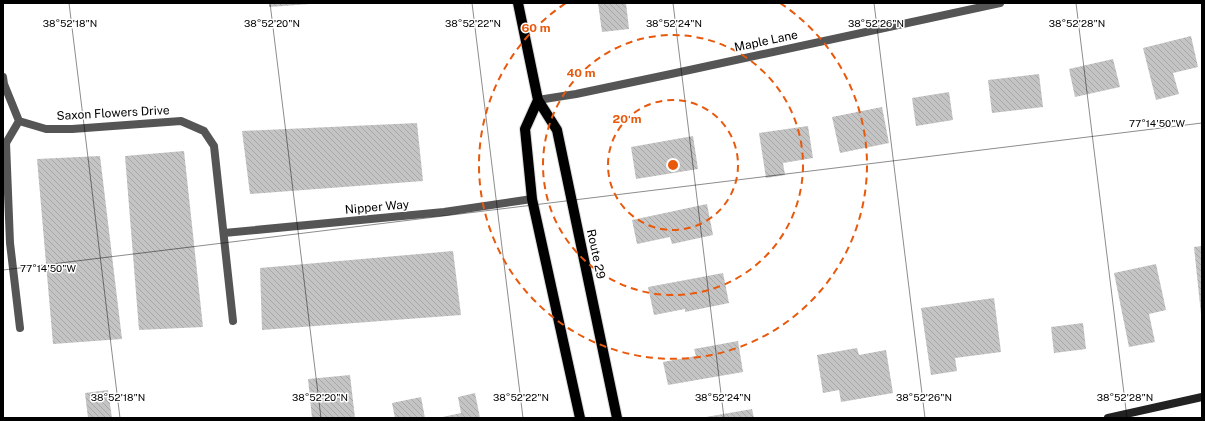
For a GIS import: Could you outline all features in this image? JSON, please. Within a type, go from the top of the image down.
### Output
[{"type":"main road","name":"Route 29","points":[[518,3],[538,100],[557,130],[617,418]]},
{"type":"main road","points":[[538,100],[525,130],[532,199],[580,418]]},
{"type":"main road","points":[[1108,418],[1202,397]]},
{"type":"street","name":"Maple Lane","points":[[538,100],[576,94],[1000,3]]},
{"type":"street","points":[[3,77],[4,84],[19,121],[6,143],[6,243],[20,328]]},
{"type":"street","name":"Saxon Flowers Drive","points":[[19,121],[46,128],[72,129],[181,121],[204,131],[214,146],[233,321]]},
{"type":"street","name":"Nipper Way","points":[[224,233],[444,212],[532,199]]},
{"type":"building","points":[[269,3],[310,3],[310,4],[269,7]]},
{"type":"building","points":[[598,3],[626,3],[629,29],[602,32]]},
{"type":"building","points":[[1191,36],[1198,67],[1173,73],[1179,94],[1156,100],[1143,48]]},
{"type":"building","points":[[1113,59],[1120,87],[1075,97],[1069,69]]},
{"type":"building","points":[[1039,74],[1043,107],[992,113],[988,80]]},
{"type":"building","points":[[949,92],[953,120],[916,126],[912,98]]},
{"type":"building","points":[[882,107],[889,143],[840,153],[832,117]]},
{"type":"building","points":[[417,123],[423,181],[250,194],[242,131]]},
{"type":"building","points":[[808,126],[813,158],[783,163],[785,175],[766,178],[759,133]]},
{"type":"building","points":[[693,136],[698,169],[636,179],[631,147]]},
{"type":"building","points":[[184,151],[203,327],[139,330],[125,156]]},
{"type":"building","points":[[100,156],[122,339],[53,344],[37,159]]},
{"type":"building","points":[[707,204],[713,235],[672,244],[670,237],[637,244],[632,220]]},
{"type":"building","points":[[1202,246],[1202,314],[1201,314],[1194,247]]},
{"type":"building","points":[[453,251],[461,315],[262,330],[260,268]]},
{"type":"building","points":[[1156,264],[1166,310],[1149,314],[1155,342],[1129,347],[1114,273]]},
{"type":"building","points":[[723,273],[729,303],[685,312],[685,309],[654,315],[648,287]]},
{"type":"building","points":[[994,298],[1001,352],[955,358],[957,371],[931,375],[921,308]]},
{"type":"building","points":[[1083,323],[1086,349],[1054,353],[1051,327]]},
{"type":"building","points":[[738,341],[743,372],[668,385],[663,362],[696,356],[694,349]]},
{"type":"building","points":[[857,348],[859,355],[886,350],[893,393],[841,402],[839,390],[823,393],[817,355]]},
{"type":"building","points":[[350,375],[355,418],[312,418],[308,379]]},
{"type":"building","points":[[108,390],[112,418],[88,418],[85,393]]},
{"type":"building","points":[[475,393],[480,418],[438,418],[461,413],[458,397]]},
{"type":"building","points":[[421,397],[425,418],[395,418],[392,403]]},
{"type":"building","points":[[752,409],[754,418],[706,418],[706,417]]}]
